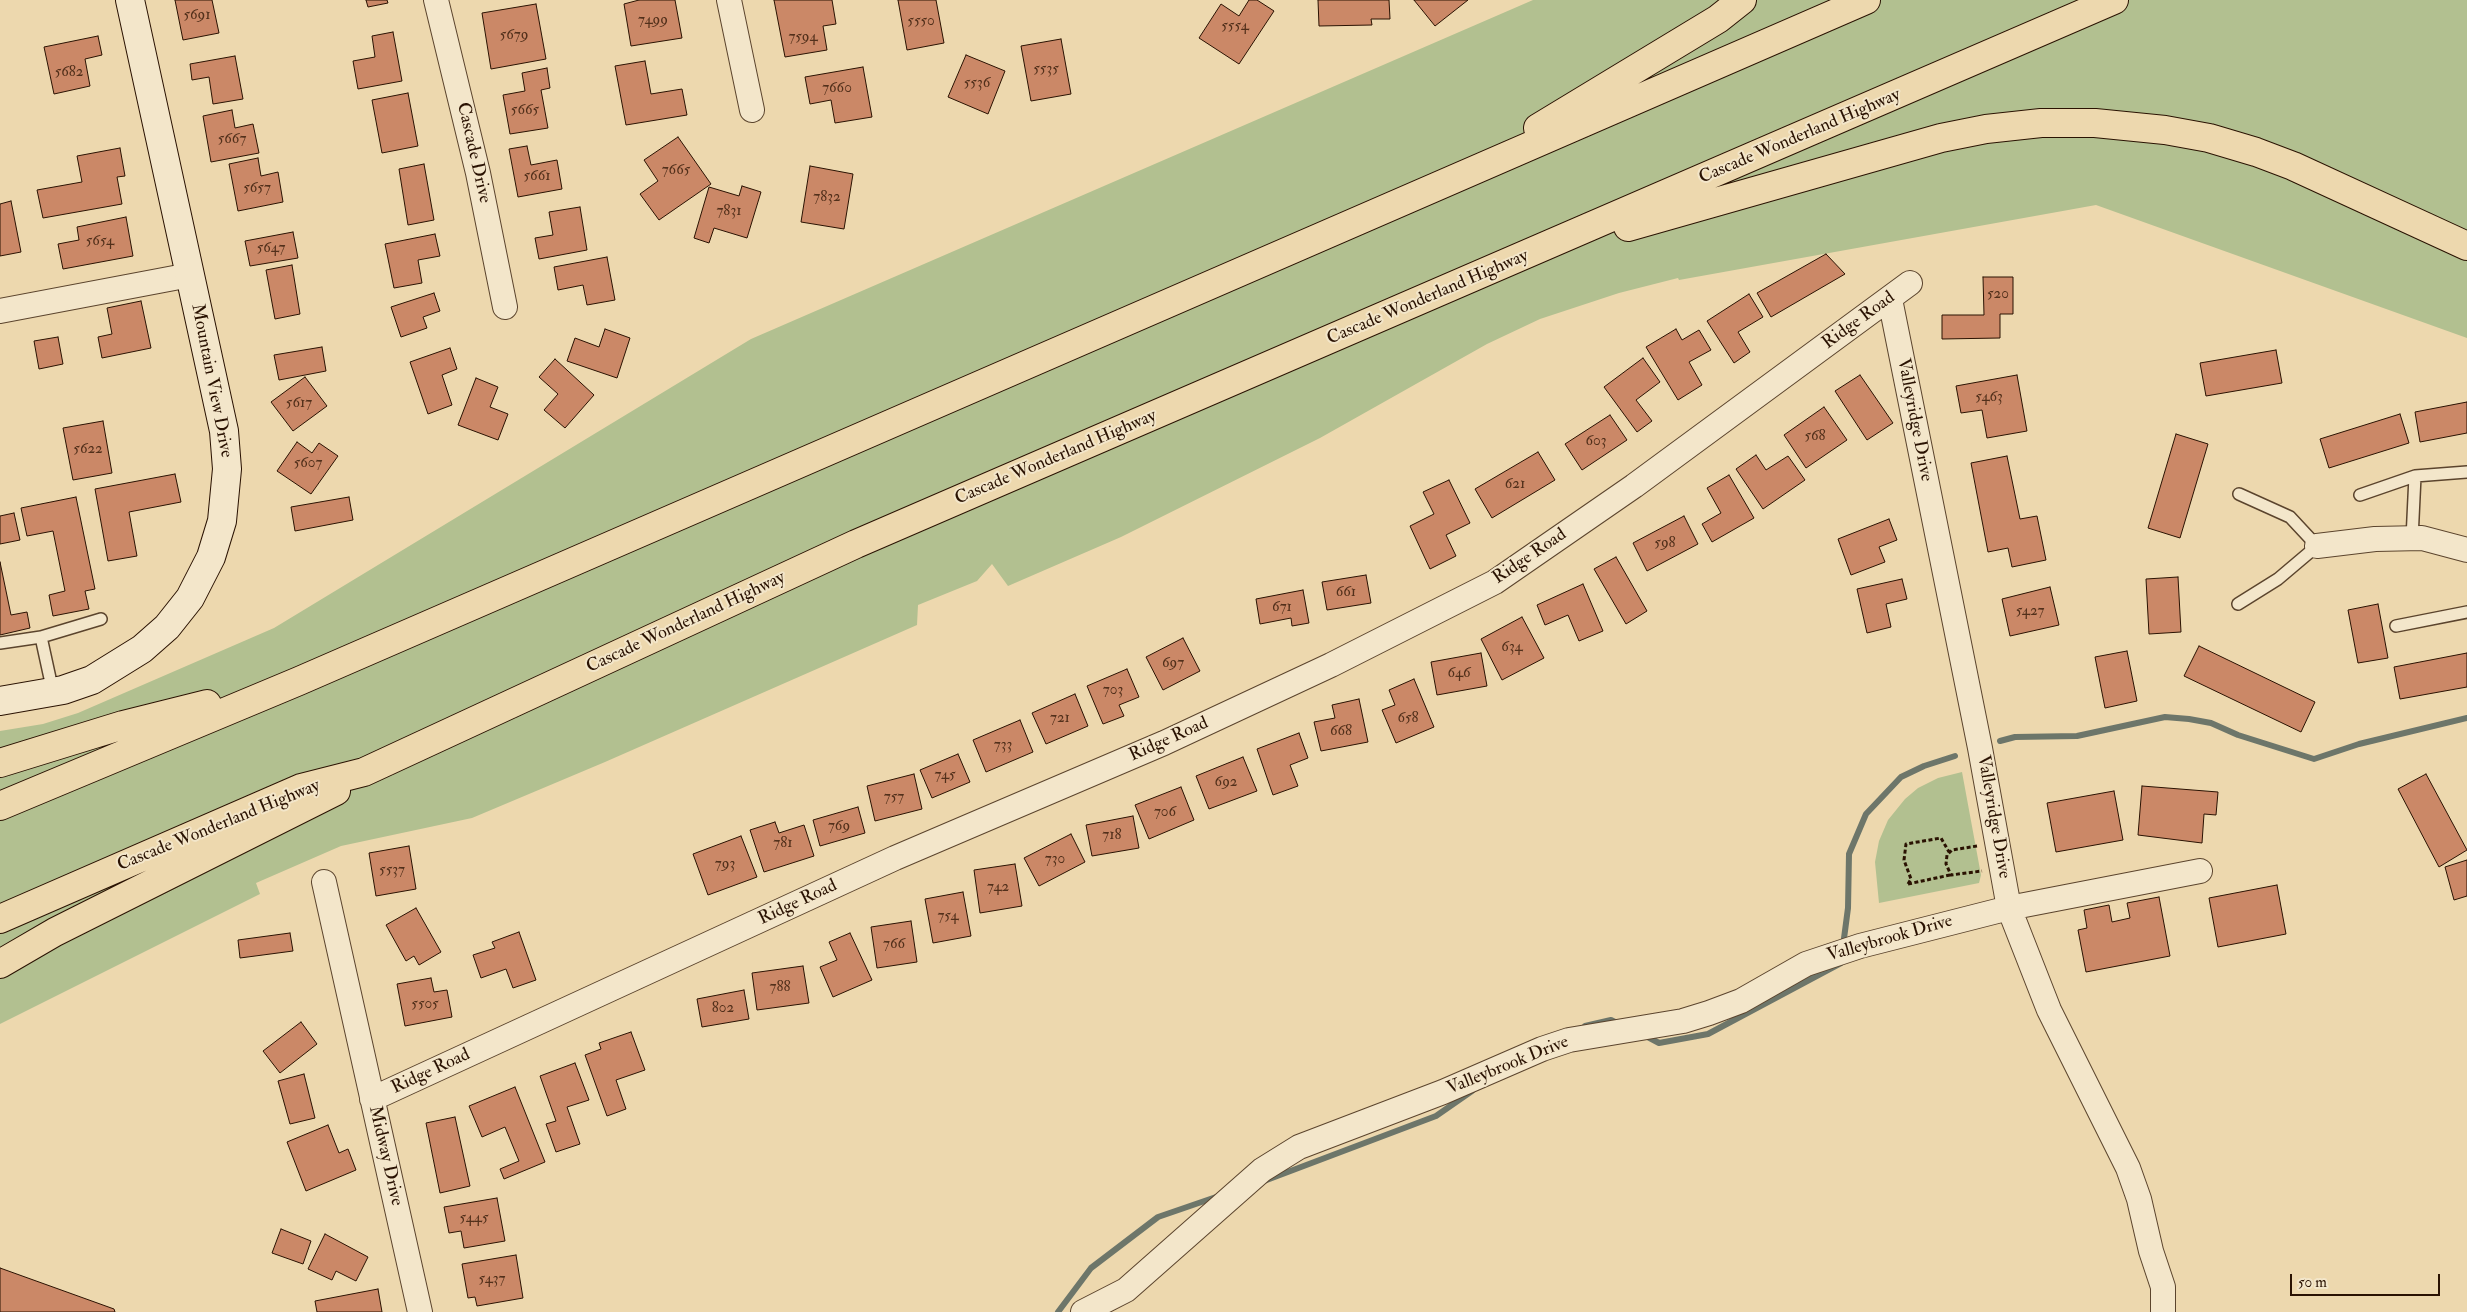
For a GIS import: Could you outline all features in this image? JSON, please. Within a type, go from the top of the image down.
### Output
[{"type":"highway","points":[[1453,179],[1718,19],[1742,0]]},
{"type":"highway","points":[[0,806],[298,682],[1866,0]]},
{"type":"highway","name":"Cascade Wonderland Highway","points":[[0,918],[301,788],[364,772],[856,544],[2114,0]]},
{"type":"highway","points":[[1528,255],[1941,138],[1986,129],[2041,123],[2131,125],[2209,138],[2293,166],[2467,246]]},
{"type":"highway","points":[[0,763],[123,725],[298,682]]},
{"type":"highway","points":[[0,964],[55,932],[179,868],[328,796],[364,772]]},
{"type":"street","name":"Mountain View Drive","points":[[0,701],[53,692],[105,673],[128,660],[155,639],[190,598],[215,546],[225,505],[226,442],[130,0]]},
{"type":"street","name":"Cascade Drive","points":[[436,0],[478,173],[505,307]]},
{"type":"street","points":[[729,0],[752,110]]},
{"type":"street","points":[[0,311],[190,275]]},
{"type":"street","name":"Ridge Road","points":[[372,1099],[895,858],[1164,743],[1331,665],[1495,582],[1634,486],[1910,283]]},
{"type":"street","name":"Valleyridge Drive","points":[[1890,299],[1980,748],[2009,908],[2049,1010],[2128,1168],[2139,1199],[2151,1251],[2163,1287],[2162,1312]]},
{"type":"street","points":[[2317,546],[2375,539],[2422,538],[2467,550]]},
{"type":"street","name":"Valleybrook Drive","points":[[1083,1312],[1126,1290],[1262,1170],[1309,1142],[1436,1095],[1555,1044],[1683,1021],[1741,1001],[1784,975],[1830,955],[2009,908],[2200,871]]},
{"type":"street","name":"Midway Drive","points":[[324,882],[420,1312]]},
{"type":"lane","points":[[2360,495],[2415,476],[2467,472]]},
{"type":"lane","points":[[2412,538],[2415,476]]},
{"type":"lane","points":[[2238,494],[2290,517],[2317,546],[2278,578],[2238,604]]},
{"type":"lane","points":[[2396,626],[2467,612]]},
{"type":"lane","points":[[0,643],[41,637],[101,619]]},
{"type":"lane","points":[[41,637],[53,692]]},
{"type":"path","points":[[1951,875],[1946,864],[1949,852],[1941,838],[1906,844],[1904,860],[1911,880],[1908,884],[1982,871]]},
{"type":"path","points":[[1949,852],[1978,846]]},
{"type":"green space","points":[[1533,0],[2467,0],[2467,338],[2096,205],[1679,280],[1678,278],[1619,293],[1540,319],[1487,344],[1320,438],[1121,537],[1008,586],[992,564],[977,581],[918,605],[917,625],[605,762],[472,818],[341,846],[256,883],[260,894],[0,1024],[0,731],[43,724],[78,713],[274,628],[751,339]]},
{"type":"green space","points":[[1962,772],[1981,875],[1979,883],[1879,903],[1875,862],[1879,841],[1888,820],[1905,799],[1918,788],[1938,778]]},
{"type":"building","points":[[175,0],[212,0],[219,33],[183,40]]},
{"type":"building","points":[[366,0],[387,0],[388,3],[368,7]]},
{"type":"building","points":[[639,0],[675,0],[682,38],[631,46],[624,4]]},
{"type":"building","points":[[774,0],[832,0],[836,24],[823,26],[827,50],[785,57]]},
{"type":"building","points":[[898,0],[936,0],[944,43],[907,50]]},
{"type":"building","points":[[1249,0],[1257,0],[1274,11],[1239,64],[1199,38],[1221,4],[1239,16]]},
{"type":"building","points":[[1318,0],[1389,0],[1390,19],[1371,19],[1372,25],[1319,26]]},
{"type":"building","points":[[1414,0],[1468,0],[1435,26]]},
{"type":"building","points":[[536,4],[546,59],[491,69],[482,13]]},
{"type":"building","points":[[393,32],[402,81],[358,89],[353,61],[375,57],[372,36]]},
{"type":"building","points":[[98,36],[102,55],[85,59],[90,86],[54,94],[44,47]]},
{"type":"building","points":[[1061,39],[1071,94],[1031,101],[1021,46]]},
{"type":"building","points":[[966,55],[1005,71],[988,114],[948,97]]},
{"type":"building","points":[[235,56],[243,99],[213,104],[209,77],[192,80],[190,64]]},
{"type":"building","points":[[645,61],[651,94],[682,89],[687,115],[626,125],[615,66]]},
{"type":"building","points":[[863,67],[872,117],[835,123],[831,100],[810,104],[805,77]]},
{"type":"building","points":[[547,68],[550,88],[541,90],[548,128],[510,134],[503,95],[525,91],[522,73]]},
{"type":"building","points":[[408,93],[418,146],[382,153],[372,100]]},
{"type":"building","points":[[232,110],[235,128],[253,124],[259,153],[211,162],[203,116]]},
{"type":"building","points":[[678,137],[711,184],[659,220],[640,194],[658,181],[644,160]]},
{"type":"building","points":[[527,146],[531,165],[557,160],[562,189],[518,197],[509,149]]},
{"type":"building","points":[[120,148],[125,176],[117,177],[122,204],[43,218],[37,190],[82,182],[77,156]]},
{"type":"building","points":[[258,158],[261,176],[278,172],[283,202],[238,211],[229,164]]},
{"type":"building","points":[[424,164],[434,220],[408,225],[399,169]]},
{"type":"building","points":[[810,166],[853,174],[844,229],[801,222]]},
{"type":"building","points":[[742,186],[761,192],[747,238],[714,228],[709,243],[694,238],[709,187],[739,196]]},
{"type":"building","points":[[11,201],[21,252],[0,256],[0,204]]},
{"type":"building","points":[[580,207],[587,250],[539,259],[535,238],[553,235],[549,212]]},
{"type":"building","points":[[126,217],[133,256],[63,269],[58,244],[79,240],[77,227]]},
{"type":"building","points":[[293,232],[298,258],[250,266],[245,241]]},
{"type":"building","points":[[435,234],[440,256],[418,260],[422,283],[394,288],[385,244]]},
{"type":"building","points":[[1826,254],[1845,274],[1771,317],[1757,293]]},
{"type":"building","points":[[607,257],[615,300],[587,305],[583,285],[558,290],[554,267]]},
{"type":"building","points":[[292,265],[300,314],[275,319],[266,270]]},
{"type":"building","points":[[1983,277],[2013,277],[2013,314],[2000,314],[2000,338],[1942,339],[1942,315],[1984,315]]},
{"type":"building","points":[[434,293],[440,311],[423,317],[427,328],[401,337],[391,307]]},
{"type":"building","points":[[1749,294],[1763,317],[1738,332],[1750,352],[1734,363],[1707,321]]},
{"type":"building","points":[[141,301],[151,348],[102,358],[98,337],[112,334],[107,308]]},
{"type":"building","points":[[605,329],[630,338],[617,378],[567,361],[575,338],[599,347]]},
{"type":"building","points":[[1676,329],[1682,340],[1699,330],[1711,350],[1689,362],[1702,385],[1678,400],[1646,347]]},
{"type":"building","points":[[58,337],[63,364],[39,369],[34,341]]},
{"type":"building","points":[[322,347],[326,371],[279,380],[274,355]]},
{"type":"building","points":[[450,348],[457,369],[442,375],[452,405],[428,414],[410,362]]},
{"type":"building","points":[[2276,350],[2282,383],[2206,396],[2200,363]]},
{"type":"building","points":[[1643,358],[1660,382],[1636,400],[1652,421],[1637,432],[1604,387]]},
{"type":"building","points":[[555,359],[594,395],[565,428],[544,410],[558,394],[539,377]]},
{"type":"building","points":[[1860,375],[1893,423],[1867,440],[1835,391]]},
{"type":"building","points":[[2017,375],[2027,431],[1987,438],[1982,410],[1961,413],[1956,386]]},
{"type":"building","points":[[305,377],[327,406],[293,431],[271,402]]},
{"type":"building","points":[[476,378],[498,387],[490,407],[508,414],[498,440],[458,425]]},
{"type":"building","points":[[2467,402],[2467,433],[2420,442],[2415,412]]},
{"type":"building","points":[[1824,407],[1847,440],[1806,468],[1784,435]]},
{"type":"building","points":[[2400,414],[2409,443],[2329,468],[2320,439]]},
{"type":"building","points":[[1610,415],[1627,440],[1582,470],[1565,444]]},
{"type":"building","points":[[103,421],[112,473],[73,480],[63,428]]},
{"type":"building","points":[[2176,434],[2208,444],[2180,538],[2148,528]]},
{"type":"building","points":[[297,442],[312,453],[319,443],[338,456],[311,494],[277,471]]},
{"type":"building","points":[[1538,452],[1555,480],[1492,518],[1475,489]]},
{"type":"building","points":[[1756,455],[1766,470],[1788,456],[1805,480],[1763,509],[1736,469]]},
{"type":"building","points":[[2007,456],[2020,519],[2037,516],[2046,560],[2012,567],[2008,548],[1988,552],[1971,463]]},
{"type":"building","points":[[175,474],[181,502],[129,512],[137,556],[108,561],[95,489]]},
{"type":"building","points":[[1729,475],[1754,518],[1712,542],[1702,524],[1721,513],[1707,488]]},
{"type":"building","points":[[1449,480],[1470,523],[1446,535],[1456,556],[1430,569],[1410,526],[1434,514],[1423,492]]},
{"type":"building","points":[[76,497],[95,589],[85,591],[89,609],[53,616],[49,595],[65,591],[53,531],[27,536],[21,508]]},
{"type":"building","points":[[349,497],[353,520],[295,531],[291,507]]},
{"type":"building","points":[[14,513],[20,540],[0,544],[0,516]]},
{"type":"building","points":[[1684,516],[1698,544],[1647,571],[1633,543]]},
{"type":"building","points":[[1889,519],[1897,540],[1879,547],[1885,562],[1851,575],[1838,539]]},
{"type":"building","points":[[1616,557],[1647,611],[1626,624],[1594,569]]},
{"type":"building","points":[[0,562],[11,615],[27,612],[30,628],[0,635]]},
{"type":"building","points":[[1366,575],[1371,603],[1327,610],[1322,582]]},
{"type":"building","points":[[2178,577],[2181,632],[2149,634],[2146,579]]},
{"type":"building","points":[[1902,579],[1907,599],[1886,604],[1891,627],[1867,633],[1857,589]]},
{"type":"building","points":[[1583,584],[1603,631],[1579,641],[1568,615],[1545,625],[1537,605]]},
{"type":"building","points":[[2050,587],[2059,625],[2010,636],[2002,599]]},
{"type":"building","points":[[1303,590],[1309,623],[1292,626],[1291,618],[1260,624],[1256,599]]},
{"type":"building","points":[[2378,604],[2388,658],[2358,663],[2348,610]]},
{"type":"building","points":[[1522,617],[1544,658],[1502,680],[1481,639]]},
{"type":"building","points":[[1183,638],[1200,671],[1163,690],[1146,657]]},
{"type":"building","points":[[2199,646],[2315,702],[2301,732],[2184,676]]},
{"type":"building","points":[[2127,651],[2137,701],[2105,708],[2095,657]]},
{"type":"building","points":[[1481,653],[1487,686],[1437,695],[1431,662]]},
{"type":"building","points":[[2467,653],[2467,687],[2400,699],[2394,667]]},
{"type":"building","points":[[1127,669],[1139,697],[1119,705],[1124,716],[1103,724],[1087,686]]},
{"type":"building","points":[[1414,679],[1434,727],[1396,743],[1382,710],[1395,705],[1389,690]]},
{"type":"building","points":[[1075,694],[1088,726],[1046,744],[1032,713]]},
{"type":"building","points":[[1359,699],[1368,742],[1321,751],[1314,722],[1335,718],[1332,705]]},
{"type":"building","points":[[1020,720],[1033,752],[986,772],[973,740]]},
{"type":"building","points":[[1299,733],[1308,758],[1290,765],[1298,786],[1273,795],[1257,749]]},
{"type":"building","points":[[958,754],[970,782],[932,798],[920,770]]},
{"type":"building","points":[[1243,757],[1257,791],[1209,809],[1196,776]]},
{"type":"building","points":[[914,774],[922,809],[875,821],[867,786]]},
{"type":"building","points":[[2426,774],[2467,850],[2439,867],[2398,789]]},
{"type":"building","points":[[2142,786],[2218,792],[2216,815],[2204,814],[2202,843],[2138,835]]},
{"type":"building","points":[[1181,787],[1194,820],[1149,839],[1135,805]]},
{"type":"building","points":[[2114,791],[2123,840],[2056,852],[2047,803]]},
{"type":"building","points":[[858,807],[865,833],[820,846],[813,820]]},
{"type":"building","points":[[1133,816],[1139,848],[1092,856],[1086,825]]},
{"type":"building","points":[[775,822],[779,833],[804,825],[814,856],[764,872],[750,830]]},
{"type":"building","points":[[1071,834],[1085,862],[1039,886],[1024,858]]},
{"type":"building","points":[[741,836],[757,877],[708,895],[693,854]]},
{"type":"building","points":[[409,846],[416,889],[376,896],[369,853]]},
{"type":"building","points":[[2467,860],[2467,896],[2454,900],[2445,867]]},
{"type":"building","points":[[1015,864],[1022,906],[980,913],[974,870]]},
{"type":"building","points":[[2277,885],[2286,934],[2218,947],[2209,898]]},
{"type":"building","points":[[963,892],[971,936],[933,943],[925,899]]},
{"type":"building","points":[[2159,897],[2170,956],[2086,972],[2078,930],[2087,928],[2084,910],[2109,905],[2112,922],[2130,918],[2127,903]]},
{"type":"building","points":[[416,908],[441,952],[419,965],[414,956],[406,961],[386,925]]},
{"type":"building","points":[[911,921],[917,962],[877,968],[871,927]]},
{"type":"building","points":[[519,932],[536,980],[513,988],[506,969],[481,978],[473,955],[495,948],[492,942]]},
{"type":"building","points":[[290,933],[293,951],[240,958],[238,940]]},
{"type":"building","points":[[850,933],[872,980],[833,997],[820,967],[837,960],[829,942]]},
{"type":"building","points":[[803,966],[809,1003],[757,1010],[752,973]]},
{"type":"building","points":[[431,978],[434,992],[447,990],[452,1017],[405,1026],[397,984]]},
{"type":"building","points":[[744,990],[749,1019],[702,1027],[697,999]]},
{"type":"building","points":[[301,1022],[317,1044],[280,1073],[263,1051]]},
{"type":"building","points":[[631,1032],[645,1070],[616,1080],[626,1109],[607,1116],[585,1055],[601,1049],[599,1043]]},
{"type":"building","points":[[575,1063],[589,1100],[567,1107],[580,1144],[556,1152],[546,1124],[556,1121],[540,1076]]},
{"type":"building","points":[[304,1074],[315,1118],[290,1124],[278,1081]]},
{"type":"building","points":[[515,1087],[545,1162],[504,1179],[500,1169],[519,1161],[505,1127],[482,1137],[469,1106]]},
{"type":"building","points":[[455,1117],[470,1186],[440,1193],[426,1123]]},
{"type":"building","points":[[328,1125],[339,1153],[348,1149],[356,1170],[306,1191],[287,1142]]},
{"type":"building","points":[[497,1198],[505,1241],[464,1248],[461,1231],[449,1233],[444,1207]]},
{"type":"building","points":[[281,1229],[311,1241],[303,1264],[272,1253]]},
{"type":"building","points":[[325,1234],[368,1257],[356,1281],[336,1271],[332,1280],[308,1269]]},
{"type":"building","points":[[516,1255],[523,1298],[477,1306],[475,1297],[468,1298],[462,1264]]},
{"type":"building","points":[[0,1268],[114,1309],[115,1312],[0,1312]]},
{"type":"building","points":[[378,1289],[382,1312],[317,1312],[315,1301]]},
{"type":"waterway","points":[[2000,741],[2015,737],[2077,736],[2165,717],[2211,723],[2238,735],[2314,759],[2359,744],[2467,718]]},
{"type":"waterway","points":[[1843,946],[1848,908],[1849,854],[1866,814],[1901,777],[1924,766],[1955,756]]},
{"type":"waterway","points":[[1644,1035],[1659,1043],[1708,1034],[1841,963]]},
{"type":"waterway","points":[[1585,1026],[1611,1020],[1619,1024]]},
{"type":"waterway","points":[[1264,1181],[1436,1116],[1472,1091]]},
{"type":"waterway","points":[[1058,1312],[1091,1268],[1158,1217],[1219,1196]]}]
